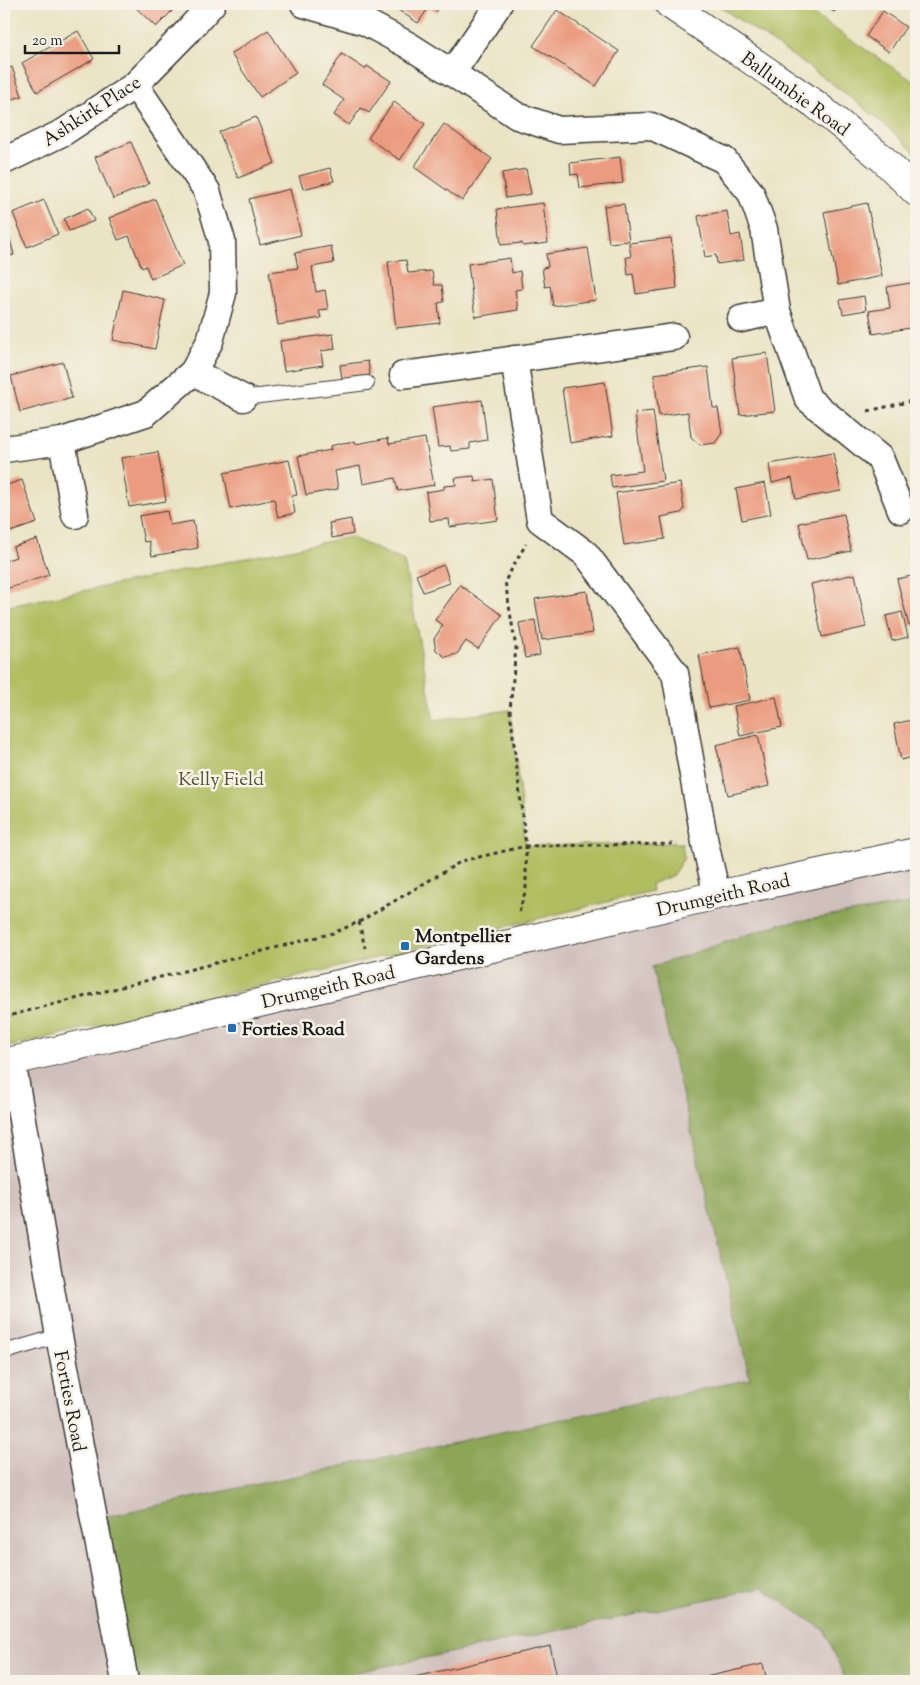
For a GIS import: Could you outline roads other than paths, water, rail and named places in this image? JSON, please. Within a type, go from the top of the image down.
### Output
[{"type":"main road","name":"Ballumbie Road","points":[[669,4],[816,104],[884,159],[916,192]]},
{"type":"main road","name":"Drumgeith Road","points":[[8,1062],[717,895],[916,852]]},
{"type":"street","name":"Ashkirk Place","points":[[4,161],[64,132],[135,85],[212,4]]},
{"type":"street","points":[[304,4],[365,22],[408,45],[517,116],[559,130],[651,126],[724,160],[751,193],[764,229],[777,311],[808,399],[880,458],[901,510]]},
{"type":"street","points":[[452,73],[499,4]]},
{"type":"street","points":[[4,449],[62,442],[146,413],[193,372],[210,341],[223,293],[222,240],[207,191],[135,85]]},
{"type":"street","points":[[741,319],[777,311]]},
{"type":"street","points":[[403,375],[674,337]]},
{"type":"street","points":[[514,359],[540,520],[586,554],[676,673],[705,843],[717,895]]},
{"type":"street","points":[[193,372],[242,398]]},
{"type":"street","points":[[62,442],[75,515]]},
{"type":"street","name":"Forties Road","points":[[8,1062],[125,1681]]},
{"type":"lane","points":[[242,398],[367,383]]},
{"type":"lane","points":[[4,1350],[11,1350],[59,1336]]},
{"type":"place","name":"Montpellier Gardens","points":[[405,946]]},
{"type":"place","name":"Forties Road","points":[[232,1028]]},
{"type":"park label","name":"Kelly Field","points":[[221,778]]}]
